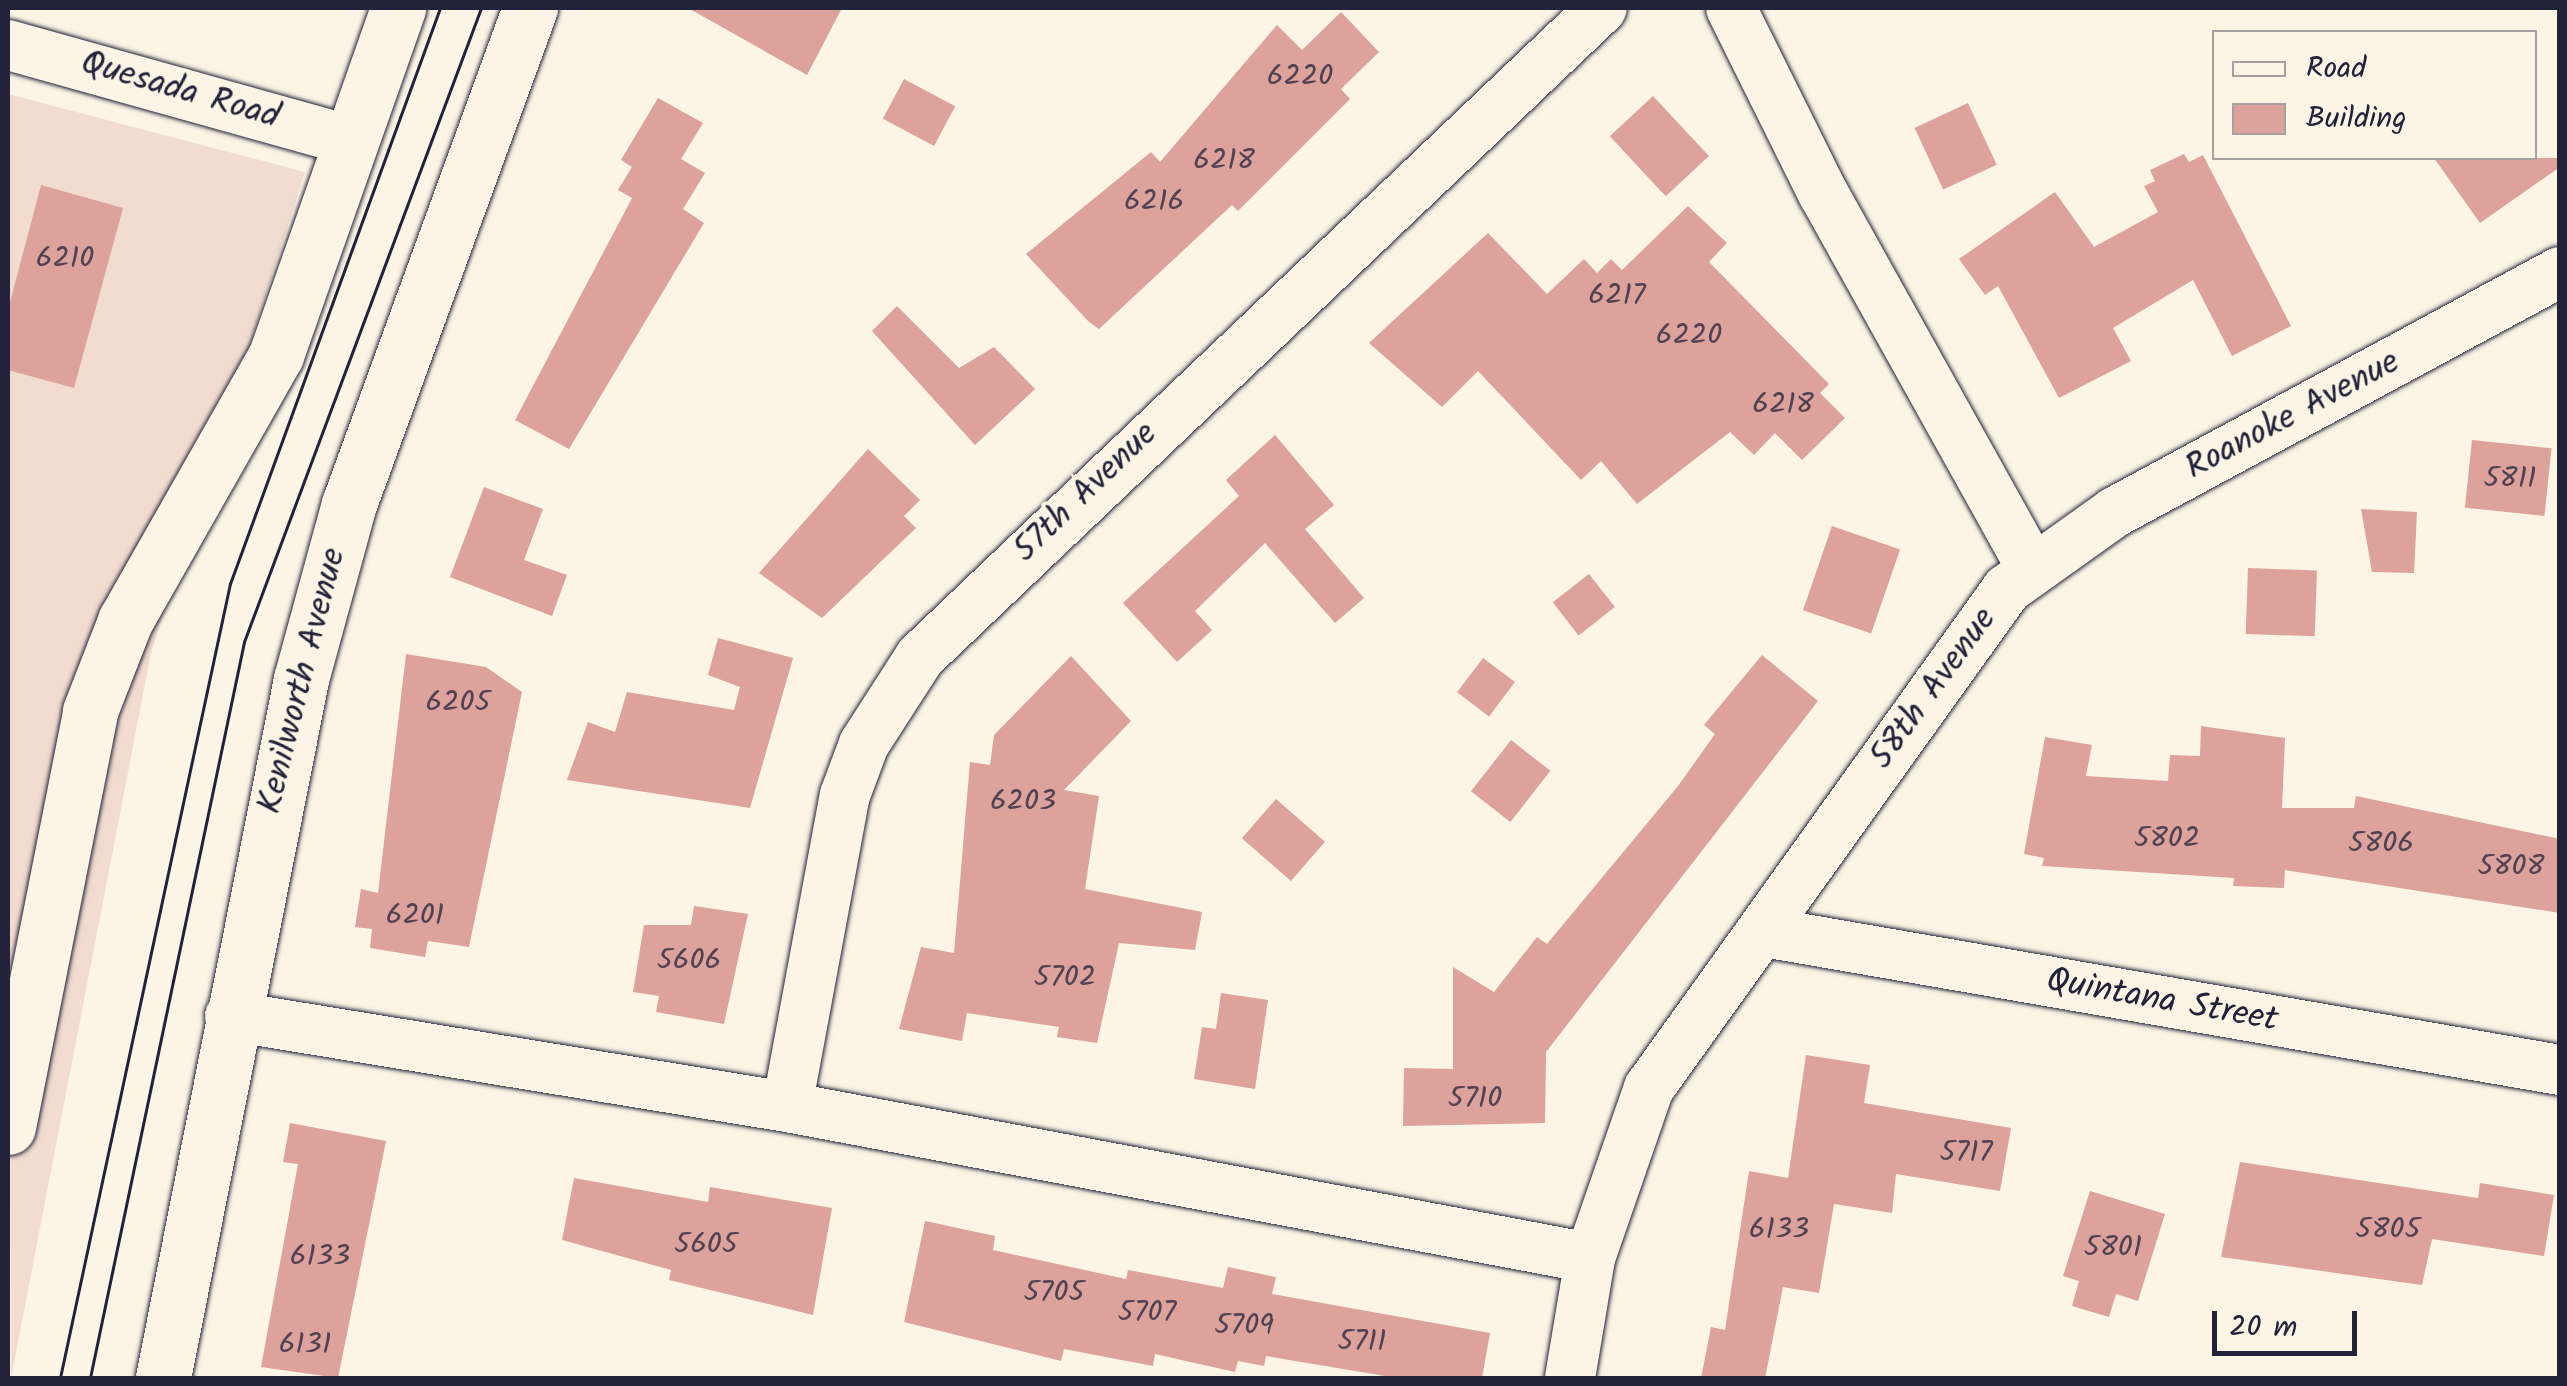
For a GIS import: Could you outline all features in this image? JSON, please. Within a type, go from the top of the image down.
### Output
[{"type":"main road","points":[[8,1127],[90,711],[124,621],[276,355],[398,8]]},
{"type":"main road","name":"Kenilworth Avenue","points":[[163,1378],[262,844],[349,504],[530,8]]},
{"type":"street","name":"57th Avenue","points":[[787,1107],[845,795],[864,744],[920,657],[1602,8]]},
{"type":"street","points":[[1731,8],[1831,210],[2032,568]]},
{"type":"street","name":"Quesada Road","points":[[8,44],[352,141]]},
{"type":"street","name":"Roanoke Avenue","points":[[2032,568],[2229,447],[2560,272]]},
{"type":"street","name":"58th Avenue","points":[[1570,1378],[1590,1258],[1649,1088],[1764,932],[1972,632],[2032,568]]},
{"type":"street","name":"Quintana Street","points":[[1764,932],[2560,1070]]},
{"type":"street","points":[[230,1016],[787,1107],[1590,1258]]},
{"type":"shaded area","points":[[8,94],[305,172],[151,653],[11,1378]]},
{"type":"building","points":[[688,8],[842,8],[807,75]]},
{"type":"building","points":[[1341,12],[1379,52],[1341,89],[1350,99],[1238,211],[1232,205],[1099,329],[1089,322],[1026,254],[1151,152],[1160,162],[1277,25],[1302,50]]},
{"type":"building","points":[[904,79],[955,106],[934,146],[883,119]]},
{"type":"building","points":[[1653,96],[1709,156],[1666,196],[1610,136]]},
{"type":"building","points":[[658,98],[703,123],[681,159],[705,173],[683,209],[704,223],[569,449],[515,420],[632,198],[618,190],[632,167],[621,160]]},
{"type":"building","points":[[1968,103],[1997,165],[1943,190],[1915,128]]},
{"type":"building","points":[[2184,154],[2189,162],[2203,155],[2291,326],[2232,356],[2193,280],[2113,328],[2131,361],[2059,398],[1998,286],[1985,295],[1959,259],[2055,192],[2094,247],[2158,212],[2144,186],[2155,181],[2150,170]]},
{"type":"building","points":[[2560,158],[2560,167],[2480,223],[2435,160]]},
{"type":"building","points":[[41,185],[123,208],[74,388],[8,370],[8,310]]},
{"type":"building","points":[[1688,206],[1727,243],[1709,262],[1829,384],[1820,393],[1845,418],[1802,460],[1775,433],[1754,455],[1730,432],[1637,504],[1601,461],[1581,480],[1478,371],[1442,407],[1369,343],[1488,233],[1547,294],[1584,259],[1597,273],[1611,259],[1622,270]]},
{"type":"building","points":[[897,306],[959,368],[994,347],[1035,389],[975,445],[872,331]]},
{"type":"building","points":[[1275,435],[1334,505],[1305,529],[1364,598],[1335,623],[1265,543],[1195,611],[1212,630],[1177,662],[1123,603],[1239,496],[1226,480]]},
{"type":"building","points":[[2472,440],[2552,448],[2544,516],[2465,508]]},
{"type":"building","points":[[868,449],[920,500],[904,516],[916,528],[822,618],[759,573]]},
{"type":"building","points":[[484,487],[543,509],[524,560],[567,575],[552,616],[450,577]]},
{"type":"building","points":[[2361,509],[2417,512],[2414,573],[2372,572]]},
{"type":"building","points":[[1832,526],[1900,549],[1871,634],[1803,610]]},
{"type":"building","points":[[2248,568],[2317,570],[2315,636],[2246,634]]},
{"type":"building","points":[[1589,574],[1615,607],[1579,635],[1553,602]]},
{"type":"building","points":[[718,638],[793,658],[750,808],[567,780],[588,722],[615,732],[627,692],[734,710],[740,687],[708,675]]},
{"type":"building","points":[[406,654],[486,667],[522,692],[469,947],[428,941],[425,957],[370,948],[372,929],[355,927],[361,889],[378,893]]},
{"type":"building","points":[[1762,655],[1818,701],[1546,1052],[1545,1123],[1403,1126],[1404,1068],[1453,1069],[1453,967],[1494,992],[1537,937],[1547,944],[1678,786],[1715,734],[1704,725]]},
{"type":"building","points":[[1071,656],[1131,721],[1064,790],[1099,796],[1085,889],[1202,912],[1195,950],[1119,943],[1097,1043],[1057,1037],[1059,1027],[967,1013],[962,1041],[899,1029],[921,947],[954,953],[970,762],[990,765],[994,735]]},
{"type":"building","points":[[1483,658],[1515,682],[1489,716],[1457,692]]},
{"type":"building","points":[[2201,726],[2285,738],[2282,808],[2354,808],[2356,796],[2560,839],[2560,913],[2285,870],[2284,888],[2233,886],[2234,878],[2042,866],[2044,858],[2024,854],[2045,737],[2092,745],[2086,776],[2168,781],[2170,755],[2200,756]]},
{"type":"building","points":[[1511,740],[1550,771],[1510,822],[1471,791]]},
{"type":"building","points":[[1276,799],[1325,842],[1291,881],[1242,838]]},
{"type":"building","points":[[694,906],[748,914],[724,1024],[656,1012],[659,996],[633,992],[644,925],[691,925]]},
{"type":"building","points":[[1221,993],[1268,1000],[1255,1089],[1194,1079],[1202,1027],[1216,1029]]},
{"type":"building","points":[[1806,1055],[1870,1065],[1864,1103],[2011,1128],[2000,1191],[1896,1174],[1892,1213],[1834,1204],[1819,1293],[1783,1287],[1765,1378],[1701,1378],[1711,1327],[1725,1330],[1749,1171],[1788,1178]]},
{"type":"building","points":[[290,1123],[386,1141],[338,1378],[261,1367],[298,1164],[283,1162]]},
{"type":"building","points":[[2240,1162],[2478,1198],[2480,1183],[2554,1195],[2544,1256],[2432,1239],[2422,1285],[2221,1257]]},
{"type":"building","points":[[574,1178],[708,1202],[710,1187],[832,1208],[813,1315],[669,1280],[671,1270],[562,1240]]},
{"type":"building","points":[[2090,1191],[2165,1214],[2138,1301],[2116,1294],[2109,1317],[2072,1306],[2079,1281],[2063,1276]]},
{"type":"building","points":[[925,1221],[995,1236],[993,1250],[1126,1279],[1128,1270],[1223,1288],[1228,1267],[1276,1277],[1272,1294],[1490,1333],[1482,1378],[1397,1378],[1266,1356],[1264,1366],[1238,1361],[1235,1372],[1155,1354],[1153,1366],[1064,1349],[1061,1361],[904,1322]]},
{"type":"tram line","points":[[60,1378],[230,584],[440,8]]},
{"type":"tram line","points":[[90,1378],[244,642],[481,8]]}]
